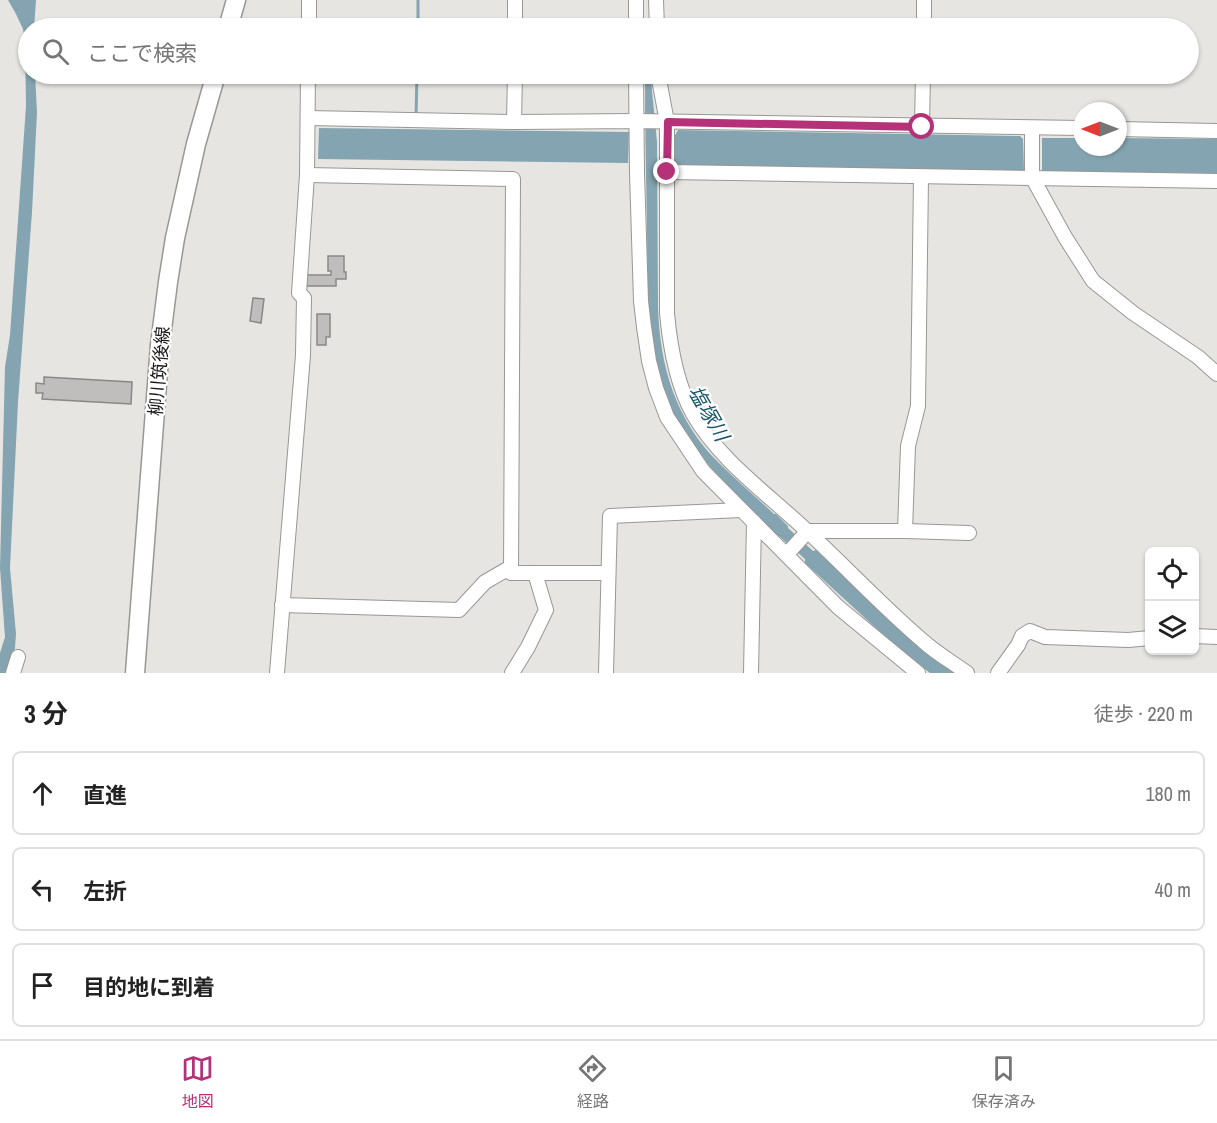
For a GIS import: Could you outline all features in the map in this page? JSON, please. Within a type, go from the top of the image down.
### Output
[{"type":"main road","points":[[231,18],[236,0]]},
{"type":"main road","name":"柳川筑後線","points":[[135,673],[159,357],[168,282],[193,156],[213,84]]},
{"type":"street","points":[[309,0],[309,18]]},
{"type":"street","points":[[515,0],[515,18]]},
{"type":"street","points":[[636,0],[636,18]]},
{"type":"street","points":[[656,0],[657,18]]},
{"type":"street","points":[[924,0],[924,18]]},
{"type":"street","points":[[277,673],[303,355],[304,298],[299,293],[307,175],[308,84]]},
{"type":"street","points":[[514,122],[515,84]]},
{"type":"street","points":[[636,84],[641,301],[653,379],[667,417],[703,471],[741,510],[838,607],[918,673]]},
{"type":"street","points":[[660,84],[668,122],[667,313],[670,344],[679,381],[692,412],[708,438],[806,534],[924,642],[967,673]]},
{"type":"street","points":[[922,127],[923,84]]},
{"type":"street","points":[[308,118],[1073,128]]},
{"type":"street","points":[[1032,128],[1032,177],[1065,237],[1093,281],[1133,313],[1198,357],[1217,374]]},
{"type":"street","points":[[1127,129],[1217,131]]},
{"type":"street","points":[[667,172],[1217,181]]},
{"type":"street","points":[[307,175],[513,179],[510,573],[608,573]]},
{"type":"street","points":[[905,531],[908,446],[918,406],[921,177]]},
{"type":"street","points":[[606,673],[610,516],[741,510]]},
{"type":"street","points":[[751,673],[754,522]]},
{"type":"street","points":[[787,554],[806,534],[905,531],[969,533]]},
{"type":"street","points":[[282,605],[459,610],[485,582],[510,567]]},
{"type":"street","points":[[512,673],[546,610],[535,573]]},
{"type":"street","points":[[998,673],[1022,636],[1030,631],[1045,637],[1128,640],[1145,638]]},
{"type":"street","points":[[1199,636],[1217,637]]},
{"type":"street","points":[[13,673],[18,657]]},
{"type":"water","points":[[8,0],[36,0],[35,18],[18,18]]},
{"type":"water","points":[[26,84],[36,84],[37,112],[32,212],[18,402],[10,568],[16,634],[15,648],[7,673],[0,673],[0,653],[5,637],[0,568],[5,367],[10,335]]},
{"type":"water","name":"塩塚川","points":[[645,84],[652,84],[657,142],[659,330],[667,372],[681,411],[704,447],[726,470],[776,514],[813,551],[816,550],[911,640],[955,673],[930,673],[901,651],[805,563],[805,559],[765,525],[695,448],[676,420],[665,398],[658,375],[650,327],[647,278]]},
{"type":"water","points":[[319,128],[629,132],[628,163],[318,159]]},
{"type":"water","points":[[678,130],[1020,136],[1023,139],[1024,171],[675,165],[674,137]]},
{"type":"water","points":[[1042,138],[1073,138],[1073,156],[1127,156],[1127,138],[1217,139],[1217,173],[1042,172]]},
{"type":"building","points":[[328,256],[344,256],[346,279],[336,279],[336,286],[306,286],[306,275],[331,275],[331,271],[328,271]]},
{"type":"building","points":[[253,298],[264,299],[261,323],[250,321]]},
{"type":"building","points":[[317,314],[330,314],[330,337],[326,337],[326,345],[317,345]]},
{"type":"building","points":[[44,377],[132,382],[131,404],[42,399],[43,393],[36,393],[36,383],[44,384]]},
{"type":"waterway","points":[[418,0],[418,18]]},
{"type":"waterway","points":[[416,117],[417,84]]},
{"type":"route","points":[[667,172],[668,122],[922,127]]}]
